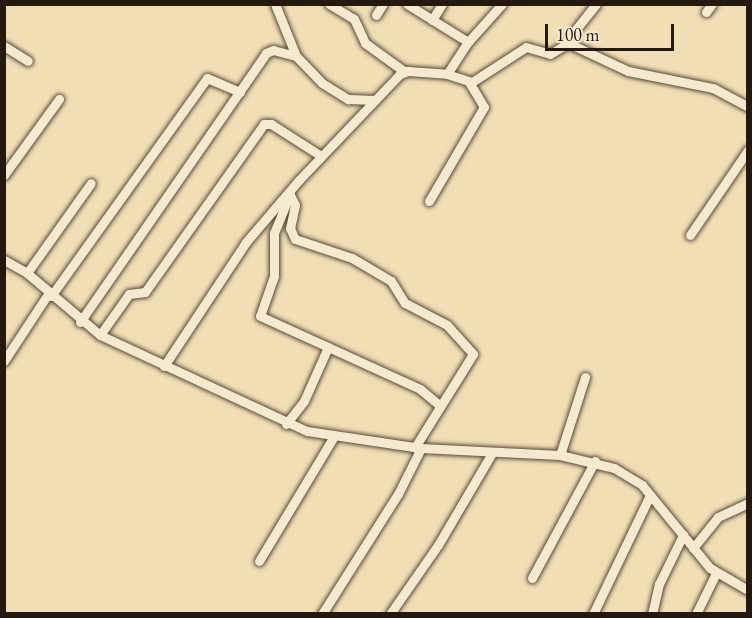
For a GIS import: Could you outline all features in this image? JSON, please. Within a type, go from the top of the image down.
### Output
[{"type":"street","points":[[275,4],[296,57]]},
{"type":"street","points":[[329,4],[354,20],[365,43],[405,72],[447,75],[469,82],[484,107],[429,201]]},
{"type":"street","points":[[376,15],[383,4]]},
{"type":"street","points":[[407,4],[468,42]]},
{"type":"street","points":[[432,20],[442,4]]},
{"type":"street","points":[[447,75],[468,42],[502,4]]},
{"type":"street","points":[[469,82],[526,47],[550,54],[565,44],[596,4]]},
{"type":"street","points":[[565,44],[628,71],[712,88],[747,107]]},
{"type":"street","points":[[4,46],[28,61]]},
{"type":"street","points":[[80,322],[269,51],[296,57],[342,96],[375,100]]},
{"type":"street","points":[[164,366],[246,242],[321,156],[405,72]]},
{"type":"street","points":[[6,356],[207,78],[240,92]]},
{"type":"street","points":[[4,175],[59,99]]},
{"type":"street","points":[[100,335],[129,294],[145,292],[264,124],[271,124],[321,156]]},
{"type":"street","points":[[690,235],[747,150]]},
{"type":"street","points":[[27,273],[91,183]]},
{"type":"street","points":[[291,191],[274,233],[274,276],[259,314],[420,389],[439,405]]},
{"type":"street","points":[[291,191],[295,205],[290,228],[296,238],[352,258],[391,281],[405,303],[447,325],[473,354],[439,405],[398,494],[322,614]]},
{"type":"street","points":[[4,260],[27,273],[80,322],[100,335],[286,424],[334,436],[418,447],[492,453],[560,455],[595,461],[614,468],[650,495],[716,573],[747,590]]},
{"type":"street","points":[[286,424],[304,401],[328,347]]},
{"type":"street","points":[[560,455],[585,377]]},
{"type":"street","points":[[259,561],[334,436]]},
{"type":"street","points":[[390,614],[438,545],[492,453]]},
{"type":"street","points":[[532,578],[595,461]]},
{"type":"street","points":[[594,614],[650,495]]},
{"type":"street","points":[[693,548],[718,517],[747,503]]},
{"type":"street","points":[[652,614],[659,584],[683,535]]},
{"type":"street","points":[[696,614],[716,573]]}]
